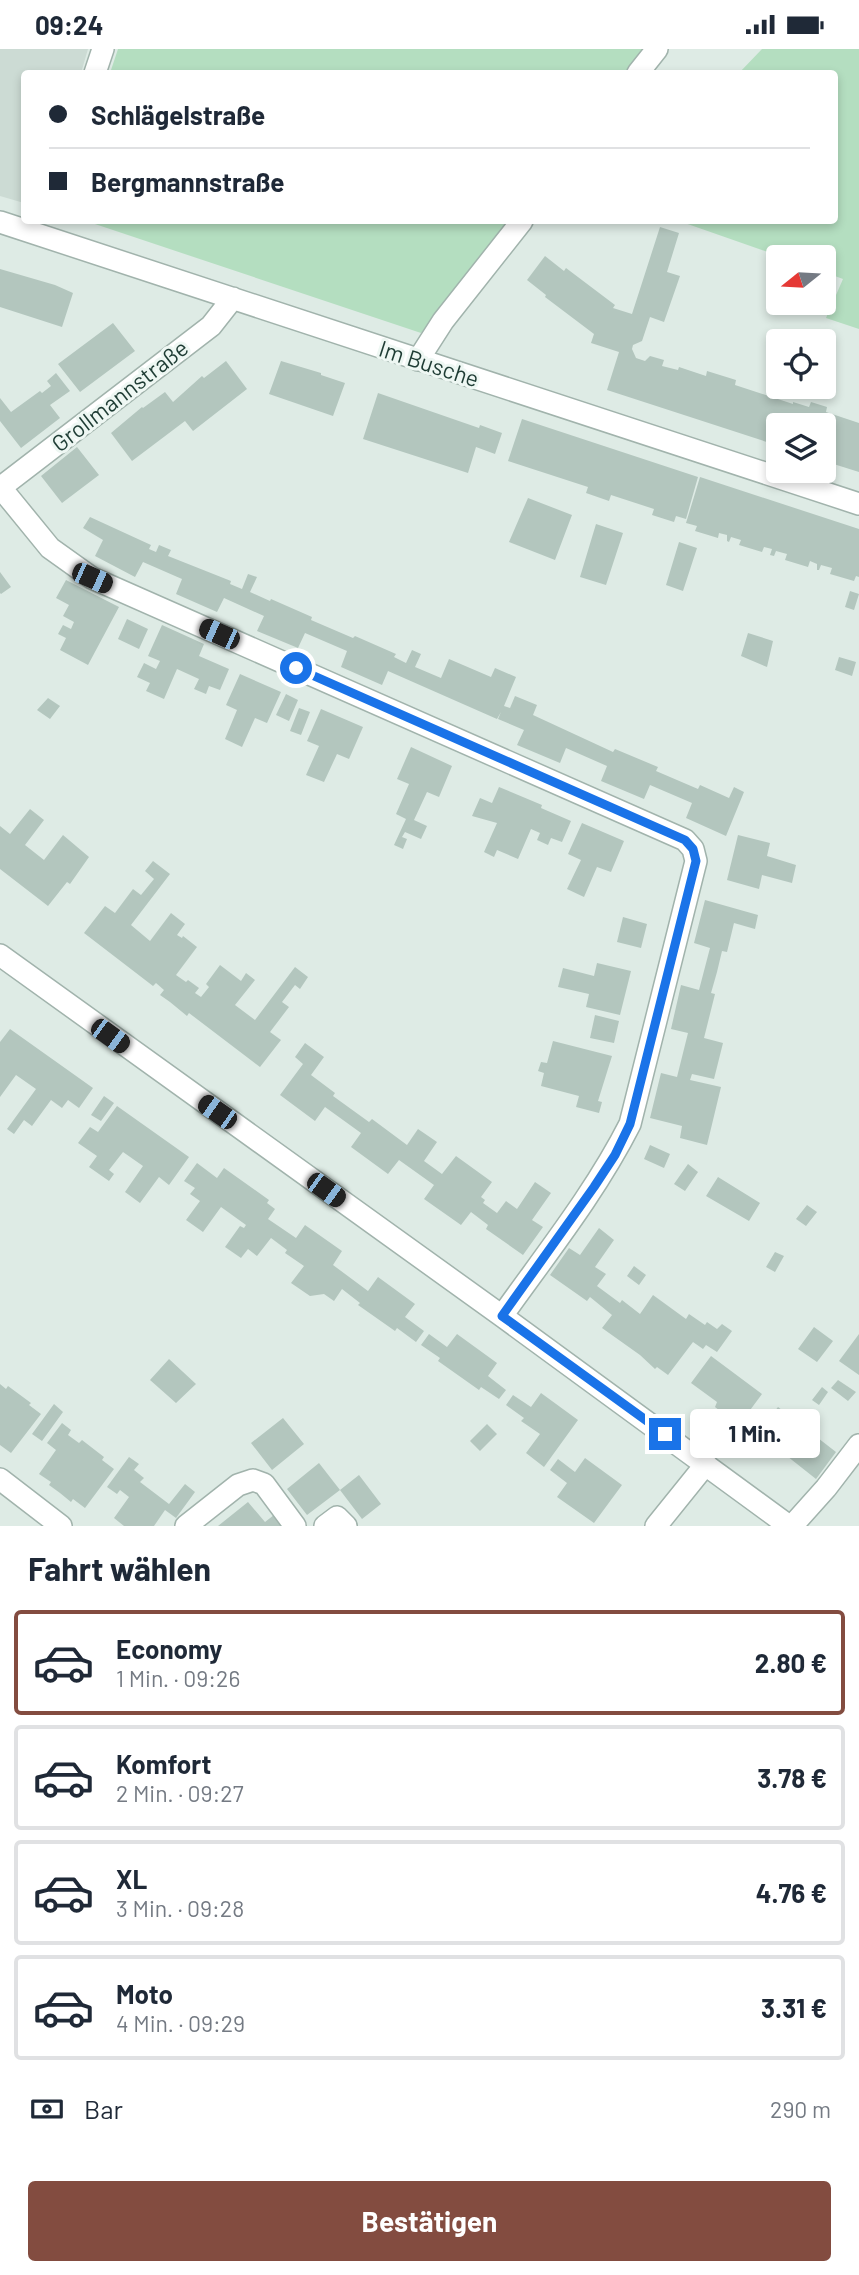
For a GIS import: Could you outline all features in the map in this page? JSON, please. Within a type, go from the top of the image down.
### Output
[{"type":"street","points":[[96,70],[103,49]]},
{"type":"street","points":[[640,70],[657,49]]},
{"type":"street","name":"Im Busche","points":[[0,222],[46,228],[233,298],[859,504]]},
{"type":"street","points":[[418,360],[443,321],[520,224]]},
{"type":"street","name":"Grollmannstraße","points":[[0,488],[211,326],[233,298]]},
{"type":"street","points":[[0,488],[50,548],[92,578],[685,840],[693,849],[696,861],[630,1124],[615,1155],[594,1187],[502,1316]]},
{"type":"street","points":[[0,955],[790,1526],[826,1488],[859,1445]]},
{"type":"street","points":[[656,1526],[706,1464]]},
{"type":"street","points":[[0,1479],[61,1526]]},
{"type":"street","points":[[186,1526],[238,1485],[253,1480],[264,1484],[295,1526]]},
{"type":"street","points":[[325,1526],[337,1517],[346,1526]]},
{"type":"shaded area","points":[[0,49],[88,49],[82,70],[21,70],[21,202],[0,196]]},
{"type":"green space","points":[[118,49],[656,49],[638,70],[111,70]]},
{"type":"green space","points":[[762,49],[859,49],[859,329],[826,318],[827,315],[836,315],[836,295],[843,279],[836,276],[836,245],[766,245],[766,251],[688,224],[838,224],[838,70],[742,70]]},
{"type":"green space","points":[[95,224],[512,224],[421,333]]},
{"type":"building","points":[[660,227],[679,233],[667,272],[680,276],[664,322],[650,317],[642,341],[633,345],[636,358],[645,361],[650,356],[664,360],[662,366],[678,370],[679,367],[706,376],[707,371],[736,380],[735,385],[766,395],[766,399],[778,399],[809,407],[811,402],[827,407],[826,412],[829,413],[766,413],[766,442],[607,390],[619,352],[591,343],[594,334],[527,280],[545,256],[564,271],[566,268],[615,305],[613,308],[632,314]]},
{"type":"building","points":[[0,269],[73,293],[62,327],[0,307]]},
{"type":"building","points":[[113,323],[135,351],[80,392],[58,364]]},
{"type":"building","points":[[226,361],[247,389],[193,431],[185,421],[132,461],[111,433],[165,392],[173,402],[202,376],[204,378]]},
{"type":"building","points":[[281,361],[345,383],[333,416],[269,394]]},
{"type":"building","points":[[56,373],[70,391],[50,405],[60,418],[21,448],[0,421],[0,398],[11,412],[51,386],[47,381]]},
{"type":"building","points":[[378,393],[479,428],[480,425],[502,433],[495,454],[476,447],[468,473],[363,439]]},
{"type":"building","points":[[836,415],[859,423],[859,472],[836,465]]},
{"type":"building","points":[[522,419],[698,477],[686,519],[676,516],[674,522],[652,515],[654,509],[611,495],[609,501],[586,493],[588,487],[508,461]]},
{"type":"building","points":[[77,447],[99,475],[62,503],[41,476]]},
{"type":"building","points":[[700,477],[859,529],[859,577],[856,576],[854,581],[830,574],[832,568],[821,565],[817,570],[817,564],[810,561],[808,567],[785,560],[787,554],[776,551],[774,556],[770,555],[772,549],[764,547],[762,552],[739,545],[741,540],[731,537],[729,542],[727,535],[719,533],[718,538],[695,531],[697,526],[686,523]]},
{"type":"building","points":[[528,498],[572,515],[555,560],[509,542]]},
{"type":"building","points":[[90,517],[151,545],[149,549],[156,552],[159,545],[171,550],[168,556],[231,581],[230,584],[242,589],[248,574],[257,577],[250,592],[396,654],[394,657],[406,663],[412,650],[421,654],[415,667],[441,678],[449,659],[491,677],[495,668],[516,677],[504,706],[510,708],[515,696],[537,705],[533,715],[613,752],[615,749],[658,767],[656,771],[698,789],[700,785],[729,798],[734,787],[744,792],[726,836],[686,818],[692,803],[650,785],[644,799],[601,781],[607,766],[566,748],[560,763],[517,745],[524,730],[498,719],[501,712],[497,719],[388,671],[382,685],[341,667],[347,651],[305,633],[298,648],[257,631],[264,616],[224,598],[217,612],[176,594],[182,579],[143,562],[135,577],[95,556],[103,540],[83,528]]},
{"type":"building","points":[[596,524],[623,533],[606,585],[580,577]]},
{"type":"building","points":[[679,542],[697,548],[683,591],[666,585]]},
{"type":"building","points":[[0,572],[11,587],[1,594],[0,593]]},
{"type":"building","points":[[66,580],[119,607],[88,665],[60,650],[66,638],[58,634],[63,625],[71,629],[74,622],[63,616],[69,605],[56,598]]},
{"type":"building","points":[[850,591],[859,594],[854,610],[845,607]]},
{"type":"building","points":[[127,619],[148,629],[139,649],[118,639]]},
{"type":"building","points":[[162,625],[204,644],[199,656],[229,669],[220,690],[209,686],[206,694],[194,689],[199,679],[177,669],[164,699],[146,691],[150,683],[137,677],[144,663],[156,669],[160,661],[148,656]]},
{"type":"building","points":[[748,633],[773,641],[767,667],[741,656]]},
{"type":"building","points":[[839,657],[856,662],[852,676],[835,670]]},
{"type":"building","points":[[240,674],[281,692],[267,723],[255,718],[242,747],[225,739],[237,710],[226,705]]},
{"type":"building","points":[[286,694],[298,700],[289,721],[276,715]]},
{"type":"building","points":[[48,698],[60,706],[50,719],[37,710]]},
{"type":"building","points":[[299,708],[310,712],[301,735],[290,731]]},
{"type":"building","points":[[321,709],[363,727],[349,759],[337,754],[324,782],[306,775],[319,746],[307,741]]},
{"type":"building","points":[[411,747],[452,766],[439,797],[427,792],[414,820],[427,826],[421,839],[405,832],[402,837],[407,839],[403,849],[394,845],[406,819],[396,814],[409,784],[397,779]]},
{"type":"building","points":[[499,787],[571,821],[562,842],[551,838],[548,845],[537,840],[540,833],[531,829],[518,859],[497,850],[494,857],[484,852],[497,823],[472,816],[480,798],[492,803]]},
{"type":"building","points":[[30,809],[44,820],[25,845],[44,860],[63,835],[89,857],[70,884],[67,882],[48,906],[0,869],[0,826],[10,834]]},
{"type":"building","points":[[582,823],[624,841],[611,872],[597,867],[584,897],[567,889],[581,860],[568,854]]},
{"type":"building","points":[[738,835],[770,843],[767,856],[796,865],[792,883],[762,875],[759,889],[727,880]]},
{"type":"building","points":[[153,861],[170,874],[131,925],[150,941],[171,913],[185,924],[177,935],[182,938],[183,936],[197,947],[176,975],[199,988],[195,993],[201,997],[209,987],[206,984],[220,965],[241,981],[246,973],[255,980],[235,1005],[255,1020],[295,967],[308,977],[300,989],[295,985],[282,1002],[289,1007],[270,1032],[281,1040],[260,1067],[189,1013],[187,1016],[160,995],[164,990],[156,983],[153,986],[84,933],[105,906],[115,913],[133,889],[141,895],[154,879],[145,871]]},
{"type":"building","points":[[705,900],[758,915],[755,929],[734,923],[727,952],[722,951],[711,993],[715,994],[704,1038],[723,1043],[714,1079],[692,1074],[690,1080],[721,1087],[707,1145],[680,1138],[682,1126],[650,1118],[661,1073],[677,1077],[688,1033],[671,1029],[681,985],[699,990],[710,948],[694,943]]},
{"type":"building","points":[[623,917],[647,924],[641,948],[617,942]]},
{"type":"building","points":[[597,963],[631,971],[620,1015],[586,1007],[589,994],[558,987],[563,968],[594,976]]},
{"type":"building","points":[[595,1015],[619,1021],[614,1043],[590,1038]]},
{"type":"building","points":[[10,1029],[93,1088],[79,1108],[68,1100],[62,1108],[51,1100],[32,1126],[24,1120],[14,1134],[7,1129],[36,1089],[16,1075],[0,1097],[0,1042]]},
{"type":"building","points":[[553,1041],[612,1056],[598,1101],[602,1102],[599,1113],[576,1107],[579,1096],[541,1086],[544,1073],[538,1071],[541,1062],[547,1063]]},
{"type":"building","points":[[305,1043],[324,1057],[311,1075],[335,1093],[333,1096],[369,1122],[372,1119],[407,1145],[418,1129],[437,1142],[424,1161],[442,1174],[456,1156],[492,1182],[481,1197],[485,1200],[483,1203],[497,1213],[506,1201],[517,1209],[535,1182],[551,1193],[532,1220],[543,1227],[523,1255],[486,1229],[488,1225],[471,1212],[461,1225],[424,1199],[434,1185],[399,1160],[388,1174],[351,1147],[361,1133],[325,1107],[315,1121],[280,1095],[303,1064],[295,1057]]},
{"type":"building","points":[[104,1096],[114,1103],[101,1121],[91,1115]]},
{"type":"building","points":[[117,1106],[189,1157],[169,1185],[159,1177],[140,1203],[125,1192],[143,1166],[123,1152],[109,1170],[114,1174],[109,1181],[89,1167],[97,1156],[78,1143],[90,1127],[98,1132]]},
{"type":"building","points":[[650,1145],[670,1154],[664,1168],[644,1159]]},
{"type":"building","points":[[197,1163],[217,1178],[224,1168],[269,1200],[267,1203],[275,1209],[268,1219],[296,1238],[305,1225],[342,1251],[333,1265],[368,1291],[378,1277],[415,1304],[405,1317],[424,1331],[416,1342],[358,1305],[360,1303],[342,1289],[334,1301],[324,1294],[310,1296],[291,1283],[304,1266],[285,1253],[287,1250],[271,1238],[257,1256],[248,1249],[241,1258],[225,1247],[240,1226],[244,1228],[246,1225],[221,1207],[203,1232],[186,1220],[200,1201],[190,1194],[195,1188],[184,1181]]},
{"type":"building","points":[[688,1164],[698,1172],[685,1191],[674,1184]]},
{"type":"building","points":[[718,1177],[760,1203],[749,1221],[706,1196]]},
{"type":"building","points":[[807,1205],[817,1212],[806,1226],[796,1219]]},
{"type":"building","points":[[599,1228],[614,1240],[595,1267],[606,1274],[597,1286],[640,1314],[653,1295],[686,1319],[689,1314],[705,1325],[707,1322],[717,1329],[722,1324],[732,1331],[717,1352],[706,1345],[703,1349],[693,1342],[668,1375],[657,1367],[655,1369],[602,1328],[612,1315],[590,1297],[587,1301],[550,1275],[569,1248],[580,1255]]},
{"type":"building","points":[[775,1252],[784,1256],[775,1272],[766,1267]]},
{"type":"building","points":[[634,1266],[646,1275],[639,1285],[627,1276]]},
{"type":"building","points":[[814,1327],[833,1341],[817,1362],[798,1349]]},
{"type":"building","points":[[429,1334],[447,1347],[457,1334],[497,1363],[488,1376],[506,1390],[499,1399],[481,1387],[479,1390],[438,1361],[440,1358],[421,1345]]},
{"type":"building","points":[[859,1334],[859,1375],[839,1361]]},
{"type":"building","points":[[711,1356],[762,1394],[742,1421],[727,1410],[724,1414],[715,1407],[717,1402],[691,1383]]},
{"type":"building","points":[[169,1359],[196,1384],[176,1403],[150,1380]]},
{"type":"building","points":[[838,1380],[856,1392],[848,1401],[831,1388]]},
{"type":"building","points":[[0,1384],[6,1389],[8,1386],[41,1414],[11,1453],[0,1445]]},
{"type":"building","points":[[822,1387],[828,1392],[819,1405],[812,1400]]},
{"type":"building","points":[[541,1393],[578,1420],[544,1467],[526,1453],[540,1434],[521,1421],[524,1418],[506,1405],[513,1395],[531,1407]]},
{"type":"building","points":[[54,1404],[63,1412],[42,1441],[32,1434]]},
{"type":"building","points":[[778,1407],[836,1452],[816,1479],[758,1433]]},
{"type":"building","points":[[283,1418],[304,1444],[272,1470],[251,1443]]},
{"type":"building","points":[[62,1423],[71,1430],[68,1435],[79,1443],[82,1440],[104,1457],[102,1460],[114,1469],[85,1508],[73,1499],[71,1502],[39,1474],[56,1450],[47,1443]]},
{"type":"building","points":[[487,1424],[497,1434],[480,1451],[470,1441]]},
{"type":"building","points":[[129,1457],[139,1464],[134,1470],[144,1478],[140,1482],[169,1504],[185,1484],[195,1492],[176,1518],[165,1510],[154,1526],[124,1526],[114,1518],[129,1497],[120,1490],[117,1494],[107,1487]]},
{"type":"building","points":[[585,1458],[622,1485],[594,1523],[557,1497],[567,1483],[550,1470],[558,1459],[575,1472]]},
{"type":"building","points":[[319,1463],[340,1490],[307,1515],[287,1489]]},
{"type":"building","points":[[359,1475],[381,1504],[362,1519],[340,1490]]},
{"type":"building","points":[[248,1502],[265,1522],[274,1515],[283,1526],[218,1526]]},
{"type":"route","points":[[296,668],[685,840],[693,849],[696,861],[630,1124],[615,1155],[594,1187],[502,1316],[665,1434]]}]
